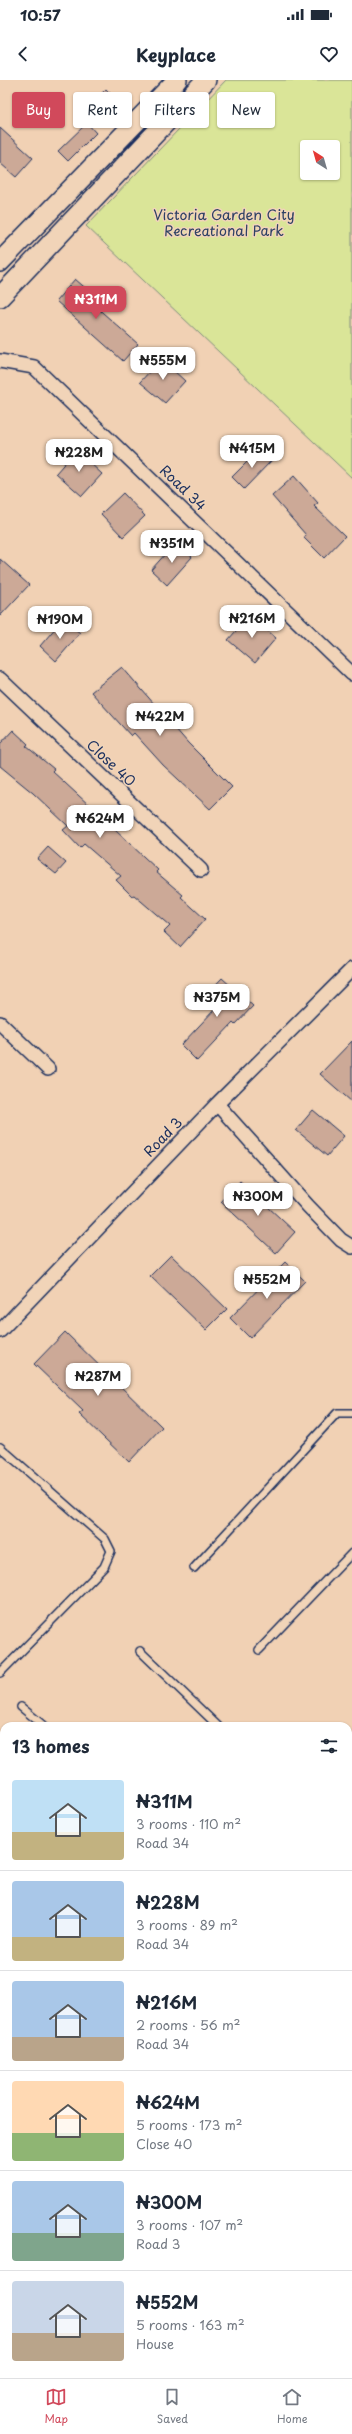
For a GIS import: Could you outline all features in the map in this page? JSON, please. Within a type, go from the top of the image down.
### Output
[{"type":"street","points":[[0,262],[177,80]]},
{"type":"street","points":[[0,297],[206,80]]},
{"type":"street","name":"Road 34","points":[[0,361],[34,367],[352,674]]},
{"type":"street","name":"Close 40","points":[[0,679],[201,870]]},
{"type":"street","name":"Road 3","points":[[0,1331],[217,1104],[352,969]]},
{"type":"street","points":[[0,1023],[48,1069]]},
{"type":"street","points":[[217,1104],[308,1206],[341,1240],[352,1247]]},
{"type":"lane","points":[[194,1568],[337,1413],[352,1413]]},
{"type":"lane","points":[[0,1447],[105,1539],[110,1551],[104,1567],[0,1673]]},
{"type":"lane","points":[[259,1650],[352,1553]]},
{"type":"lane","points":[[140,1651],[214,1722]]},
{"type":"lane","points":[[21,1707],[39,1722]]},
{"type":"green space","name":"Victoria Garden City Recreational Park","points":[[226,80],[352,80],[352,478],[86,226],[180,128],[209,128],[209,98]]},
{"type":"building","points":[[0,128],[33,158],[16,177],[0,163]]},
{"type":"building","points":[[82,128],[92,128],[96,133],[68,161],[58,151]]},
{"type":"building","points":[[75,279],[98,299],[94,305],[138,344],[123,361],[56,301]]},
{"type":"building","points":[[161,359],[185,381],[165,403],[140,382]]},
{"type":"building","points":[[260,449],[272,460],[244,489],[232,477]]},
{"type":"building","points":[[76,450],[102,474],[82,496],[56,473]]},
{"type":"building","points":[[294,476],[318,503],[314,506],[345,536],[324,558],[304,538],[306,535],[272,496]]},
{"type":"building","points":[[123,493],[145,516],[123,537],[101,514]]},
{"type":"building","points":[[176,542],[192,557],[167,585],[151,570]]},
{"type":"building","points":[[0,559],[29,585],[0,616]]},
{"type":"building","points":[[250,615],[276,638],[255,663],[228,640]]},
{"type":"building","points":[[63,619],[80,633],[56,661],[40,646]]},
{"type":"building","points":[[122,667],[188,743],[232,787],[210,809],[163,765],[134,733],[131,736],[91,692]]},
{"type":"building","points":[[13,730],[28,744],[26,746],[54,769],[52,771],[90,806],[91,805],[115,830],[158,870],[156,872],[183,895],[181,897],[205,919],[180,947],[164,932],[170,926],[134,895],[132,896],[116,880],[121,876],[84,844],[80,848],[63,830],[68,826],[33,793],[0,766],[0,744]]},
{"type":"building","points":[[48,847],[66,863],[56,874],[37,859]]},
{"type":"building","points":[[222,978],[253,1006],[235,1025],[233,1023],[197,1061],[181,1045],[216,1008],[204,997]]},
{"type":"building","points":[[352,1041],[352,1102],[320,1074]]},
{"type":"building","points":[[313,1110],[344,1136],[327,1156],[296,1130]]},
{"type":"building","points":[[240,1181],[295,1232],[276,1253],[221,1202]]},
{"type":"building","points":[[171,1255],[227,1309],[206,1330],[150,1276]]},
{"type":"building","points":[[285,1262],[305,1281],[250,1338],[230,1318]]},
{"type":"building","points":[[65,1332],[162,1427],[129,1462],[79,1414],[83,1411],[34,1364]]}]
